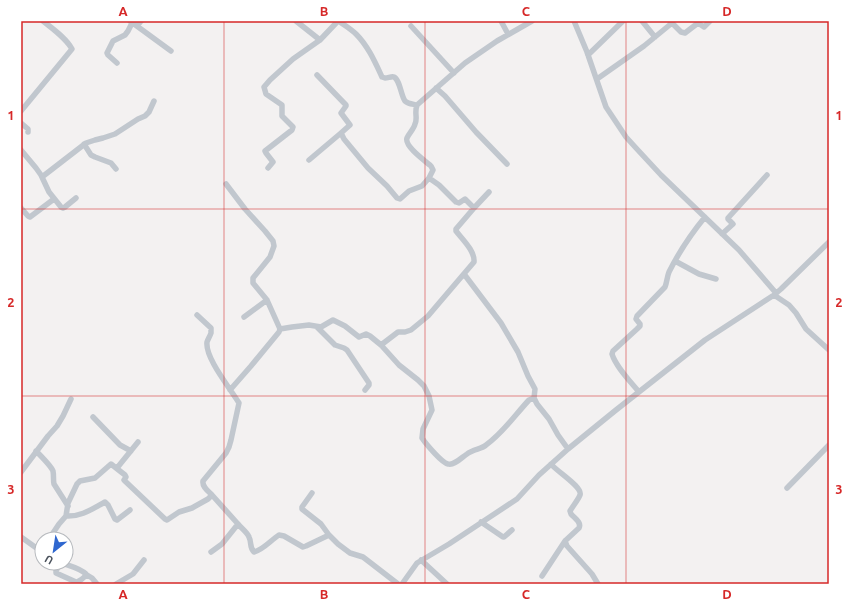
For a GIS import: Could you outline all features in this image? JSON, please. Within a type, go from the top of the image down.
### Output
[{"type":"street","points":[[21,111],[72,49],[56,31],[43,21]]},
{"type":"street","points":[[296,21],[320,40]]},
{"type":"street","points":[[268,168],[273,162],[266,151],[292,130],[292,127],[282,116],[282,105],[266,94],[264,87],[293,59],[320,40],[338,21],[362,41],[374,59],[382,77],[395,78],[405,101],[417,105]]},
{"type":"street","points":[[501,21],[508,34]]},
{"type":"street","points":[[341,133],[344,139],[368,168],[400,199],[409,191],[422,186],[429,178],[433,170],[431,166],[412,149],[407,142],[407,137],[415,125],[417,105],[465,63],[508,34],[532,21]]},
{"type":"street","points":[[574,21],[597,79],[606,107],[626,137],[661,175],[739,250],[775,294],[789,305],[796,313],[806,329],[829,350]]},
{"type":"street","points":[[588,55],[623,21]]},
{"type":"street","points":[[642,21],[655,37]]},
{"type":"street","points":[[597,79],[655,37],[671,22],[681,32],[685,33],[698,23],[704,27],[710,21]]},
{"type":"street","points":[[117,62],[107,53],[113,41],[128,31],[131,22],[139,24],[172,51]]},
{"type":"street","points":[[411,26],[454,73]]},
{"type":"street","points":[[309,160],[350,125],[341,113],[346,105],[317,75]]},
{"type":"street","points":[[436,88],[507,164]]},
{"type":"street","points":[[42,177],[84,144],[114,134],[145,116],[149,112],[154,101]]},
{"type":"street","points":[[21,123],[28,129],[28,132]]},
{"type":"street","points":[[84,144],[91,155],[111,162],[116,169]]},
{"type":"street","points":[[21,150],[36,168],[49,192],[61,207],[66,207],[76,198]]},
{"type":"street","points":[[722,234],[733,224],[728,218],[766,175]]},
{"type":"street","points":[[429,178],[439,185],[454,201],[459,202],[465,199],[474,208]]},
{"type":"street","points":[[226,184],[245,209],[273,241],[274,246],[270,258],[252,280],[267,300],[280,329]]},
{"type":"street","points":[[381,346],[398,332],[406,332],[411,330],[428,316],[473,264],[475,259],[456,229],[489,192]]},
{"type":"street","points":[[21,208],[30,217],[54,199]]},
{"type":"street","points":[[639,392],[619,367],[612,354],[613,351],[640,326],[636,316],[665,287],[667,283],[666,279],[681,250],[705,217]]},
{"type":"street","points":[[402,584],[417,563],[449,544],[516,499],[551,464],[616,410],[705,340],[775,294],[829,242]]},
{"type":"street","points":[[675,261],[699,274],[716,279]]},
{"type":"street","points":[[464,274],[504,328],[518,352],[535,389],[534,398],[568,449]]},
{"type":"street","points":[[244,317],[267,300]]},
{"type":"street","points":[[197,315],[211,328],[212,333],[207,343],[208,349],[215,367],[238,402],[229,447],[226,453],[203,481],[204,486],[248,536],[250,539],[251,548],[254,552],[260,550],[279,535],[284,536],[303,547],[330,535]]},
{"type":"street","points":[[317,328],[333,320],[345,326],[359,337],[366,334],[368,335],[381,346],[399,366],[424,386],[429,396],[432,410],[423,429],[422,438],[447,464],[451,464],[468,452],[485,447],[505,428],[529,400],[534,398]]},
{"type":"street","points":[[280,329],[308,325],[317,328],[335,345],[347,350],[369,383],[365,390]]},
{"type":"street","points":[[230,390],[252,366],[280,329]]},
{"type":"street","points":[[21,472],[57,426],[71,399]]},
{"type":"street","points":[[93,417],[120,445],[131,451]]},
{"type":"street","points":[[117,468],[138,442]]},
{"type":"street","points":[[786,488],[829,444]]},
{"type":"street","points":[[36,451],[52,469],[54,484],[68,506]]},
{"type":"street","points":[[54,531],[66,516],[68,506],[78,482],[95,478],[111,464],[125,474],[126,477],[124,480],[153,509],[167,520],[179,512],[192,508],[212,495]]},
{"type":"street","points":[[542,576],[565,541],[580,526],[580,523],[570,514],[570,511],[581,492],[579,488],[554,469],[551,464]]},
{"type":"street","points":[[312,493],[302,509],[321,524],[345,550],[363,557],[398,584]]},
{"type":"street","points":[[66,516],[81,514],[104,502],[108,505],[115,519],[117,520],[130,510]]},
{"type":"street","points":[[481,522],[503,537],[512,530]]},
{"type":"street","points":[[210,552],[222,544],[238,524]]},
{"type":"street","points":[[21,537],[34,546]]},
{"type":"street","points":[[565,541],[567,546],[592,574],[598,584]]},
{"type":"street","points":[[116,584],[133,574],[144,560]]},
{"type":"street","points":[[421,560],[447,584]]},
{"type":"street","points":[[74,568],[84,572],[97,584]]},
{"type":"street","points":[[56,571],[56,573],[75,583],[87,575]]}]
